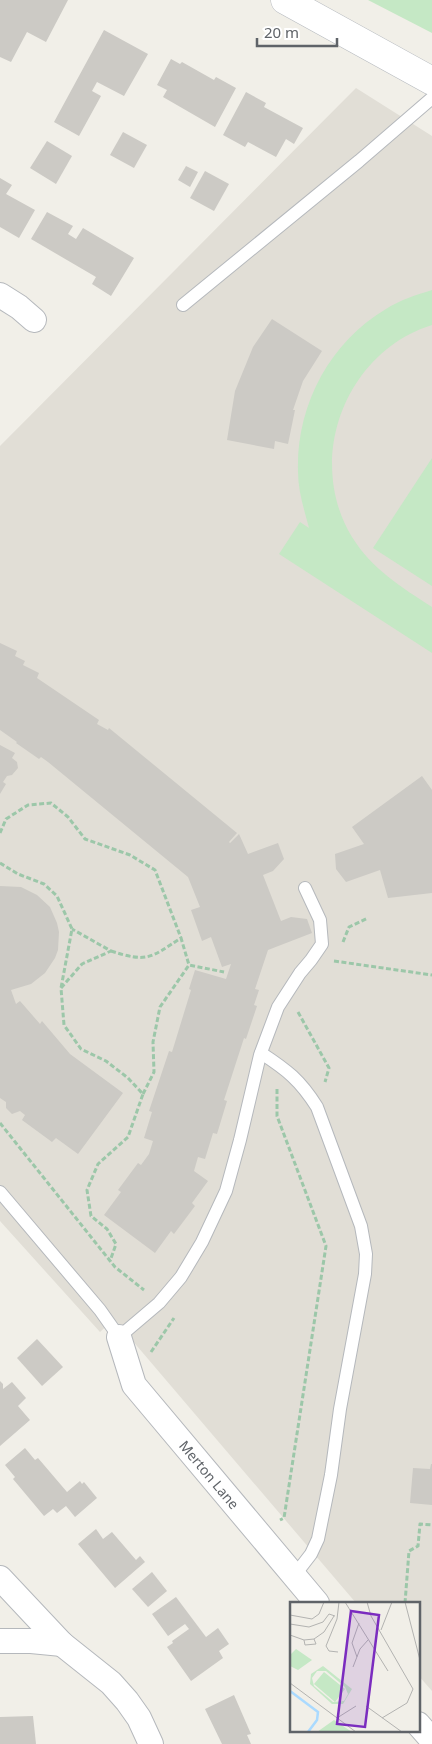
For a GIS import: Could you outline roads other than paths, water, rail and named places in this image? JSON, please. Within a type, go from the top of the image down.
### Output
[{"type":"main road","points":[[285,0],[432,81]]},
{"type":"street","points":[[0,295],[19,307],[34,320]]},
{"type":"street","name":"Merton Lane","points":[[119,1337],[134,1385],[316,1602]]},
{"type":"street","points":[[0,1578],[62,1644],[111,1683],[127,1701],[151,1744]]},
{"type":"street","points":[[0,1641],[62,1644]]},
{"type":"street","points":[[420,1726],[432,1740]]},
{"type":"lane","points":[[183,305],[359,161],[432,98]]},
{"type":"lane","points":[[0,1192],[100,1310],[119,1337],[159,1302],[185,1270],[202,1242],[226,1191],[261,1053],[278,1007],[322,944],[320,920],[305,888]]},
{"type":"lane","points":[[261,1053],[287,1070],[306,1090],[317,1107],[361,1226],[366,1254],[365,1274],[340,1409],[331,1475],[318,1539],[311,1554],[294,1576]]}]
